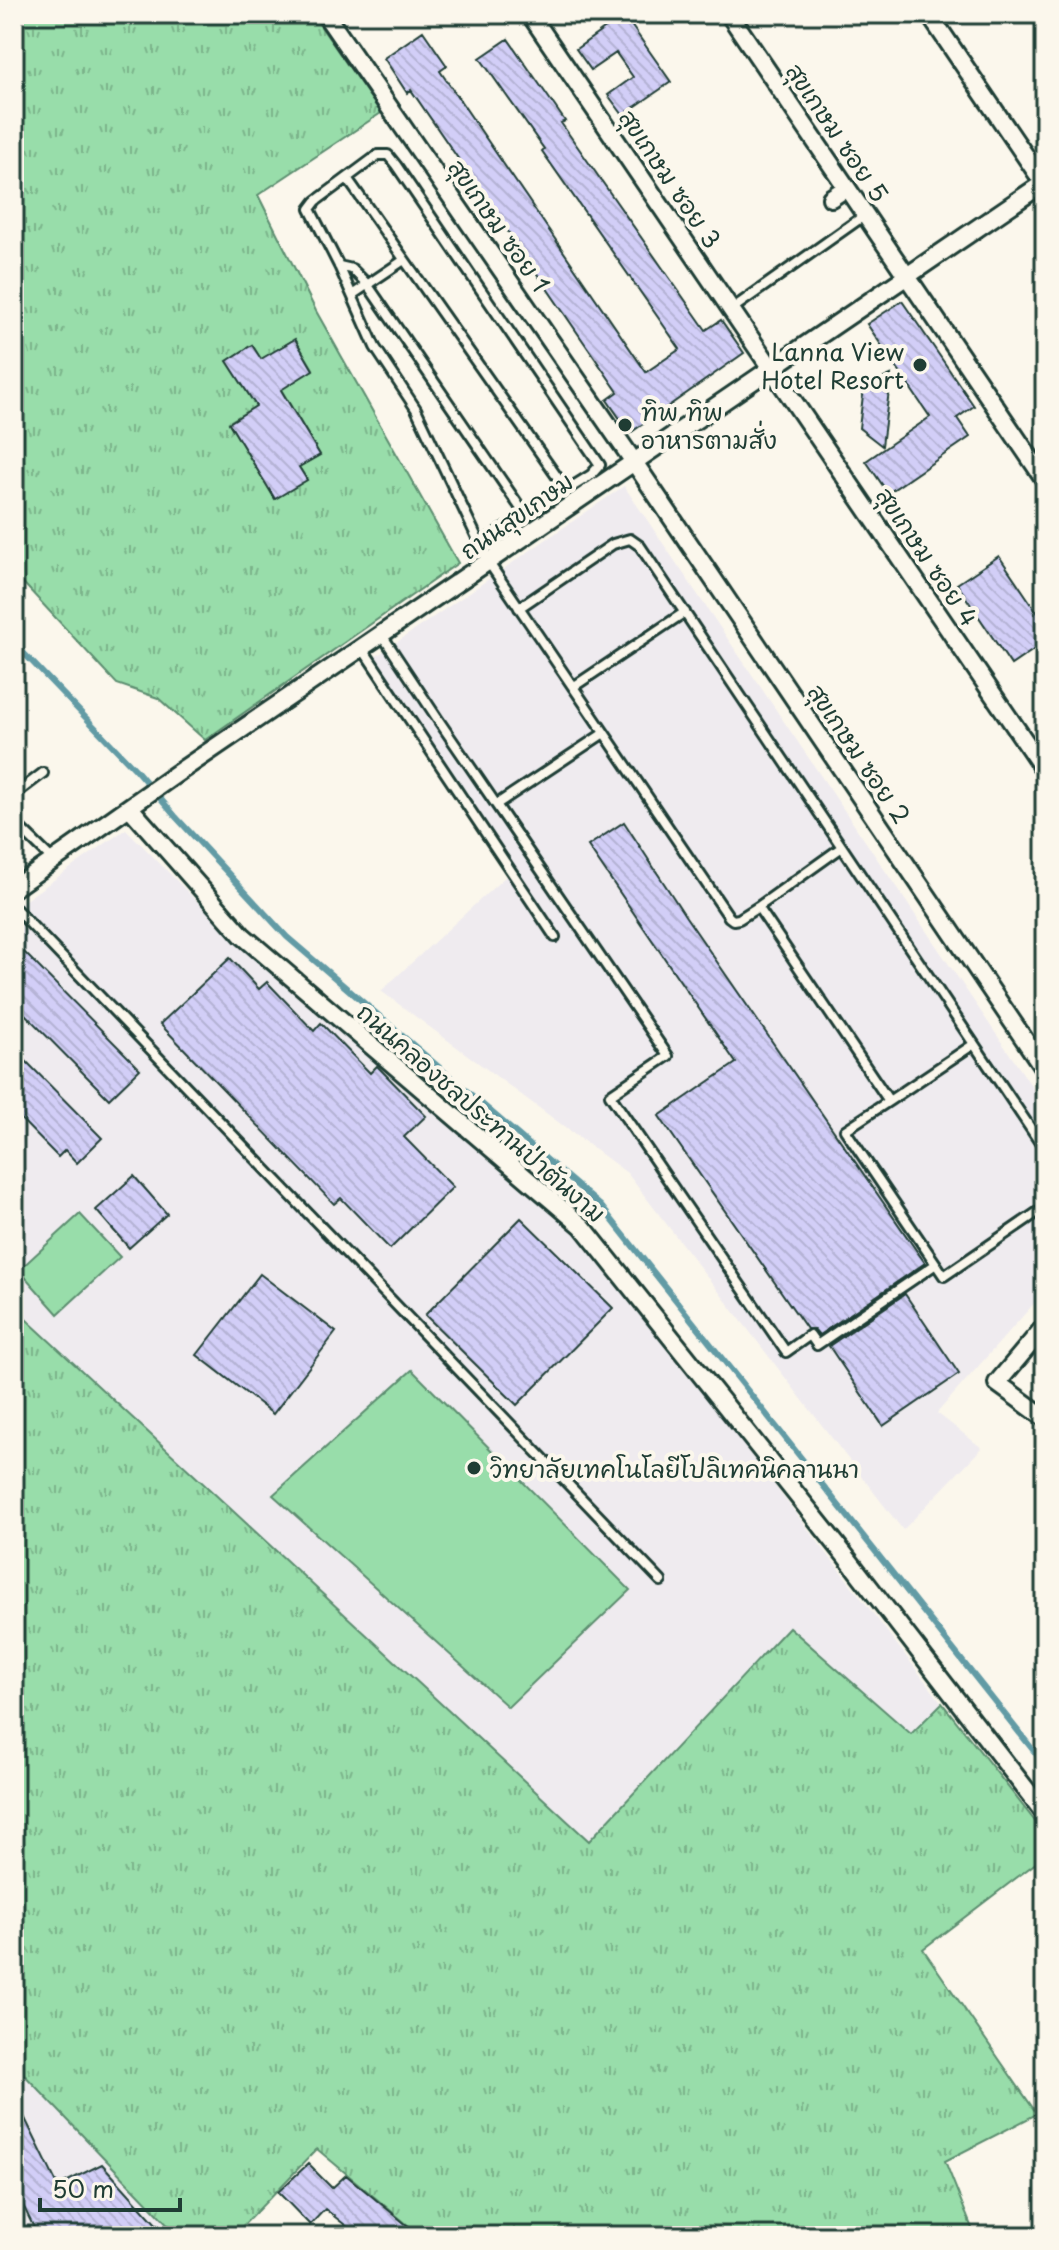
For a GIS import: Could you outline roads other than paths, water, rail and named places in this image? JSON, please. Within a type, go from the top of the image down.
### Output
[{"type":"street","name":"สุขเกษม ซอย 1","points":[[325,14],[634,462]]},
{"type":"street","name":"สุขเกษม ซอย 3","points":[[530,14],[772,368]]},
{"type":"street","name":"สุขเกษม ซอย 5","points":[[729,14],[1045,480]]},
{"type":"street","points":[[929,14],[1045,183]]},
{"type":"street","name":"ถนนสุขเกษม","points":[[14,888],[176,774],[1045,183]]},
{"type":"street","points":[[831,198],[846,188]]},
{"type":"street","name":"สุขเกษม ซอย 4","points":[[772,368],[1045,771]]},
{"type":"street","name":"สุขเกษม ซอย 2","points":[[634,462],[1045,1070]]},
{"type":"street","name":"ถนนคลองชลประทานป่าตันงาม","points":[[130,808],[242,935],[582,1226],[844,1554],[1045,1814]]},
{"type":"street","points":[[1045,1326],[997,1383],[1045,1418]]},
{"type":"lane","points":[[480,544],[567,491],[600,465],[396,165],[388,155],[378,155],[316,201],[310,209],[375,347],[416,409],[489,563],[519,608],[733,920],[758,907],[842,847]]},
{"type":"lane","points":[[347,178],[567,491]]},
{"type":"lane","points":[[732,309],[865,215]]},
{"type":"lane","points":[[352,295],[404,260]]},
{"type":"lane","points":[[339,266],[352,269],[367,284],[526,516]]},
{"type":"lane","points":[[519,608],[613,544],[630,539],[640,546],[1045,1150]]},
{"type":"lane","points":[[573,687],[685,612]]},
{"type":"lane","points":[[382,635],[668,1056],[610,1095],[786,1352],[810,1335],[817,1345],[936,1264]]},
{"type":"lane","points":[[362,648],[555,937]]},
{"type":"lane","points":[[497,804],[604,733]]},
{"type":"lane","points":[[14,795],[43,773]]},
{"type":"lane","points":[[14,822],[53,861]]},
{"type":"lane","points":[[14,907],[661,1581]]},
{"type":"lane","points":[[758,907],[889,1101]]},
{"type":"lane","points":[[974,1044],[845,1130],[944,1276],[1045,1207]]},
{"type":"waterway","points":[[14,643],[135,769],[287,937],[601,1206],[1045,1765]]},
{"type":"place","name":"Lanna View Hotel Resort","points":[[920,365]]},
{"type":"place","name":"ทิพ ทิพ อาหารตามสั่ง","points":[[625,425]]},
{"type":"place","name":"วิทยาลัยเทคโนโลยีโปลิเทคนิคลานนา","points":[[474,1468]]}]
